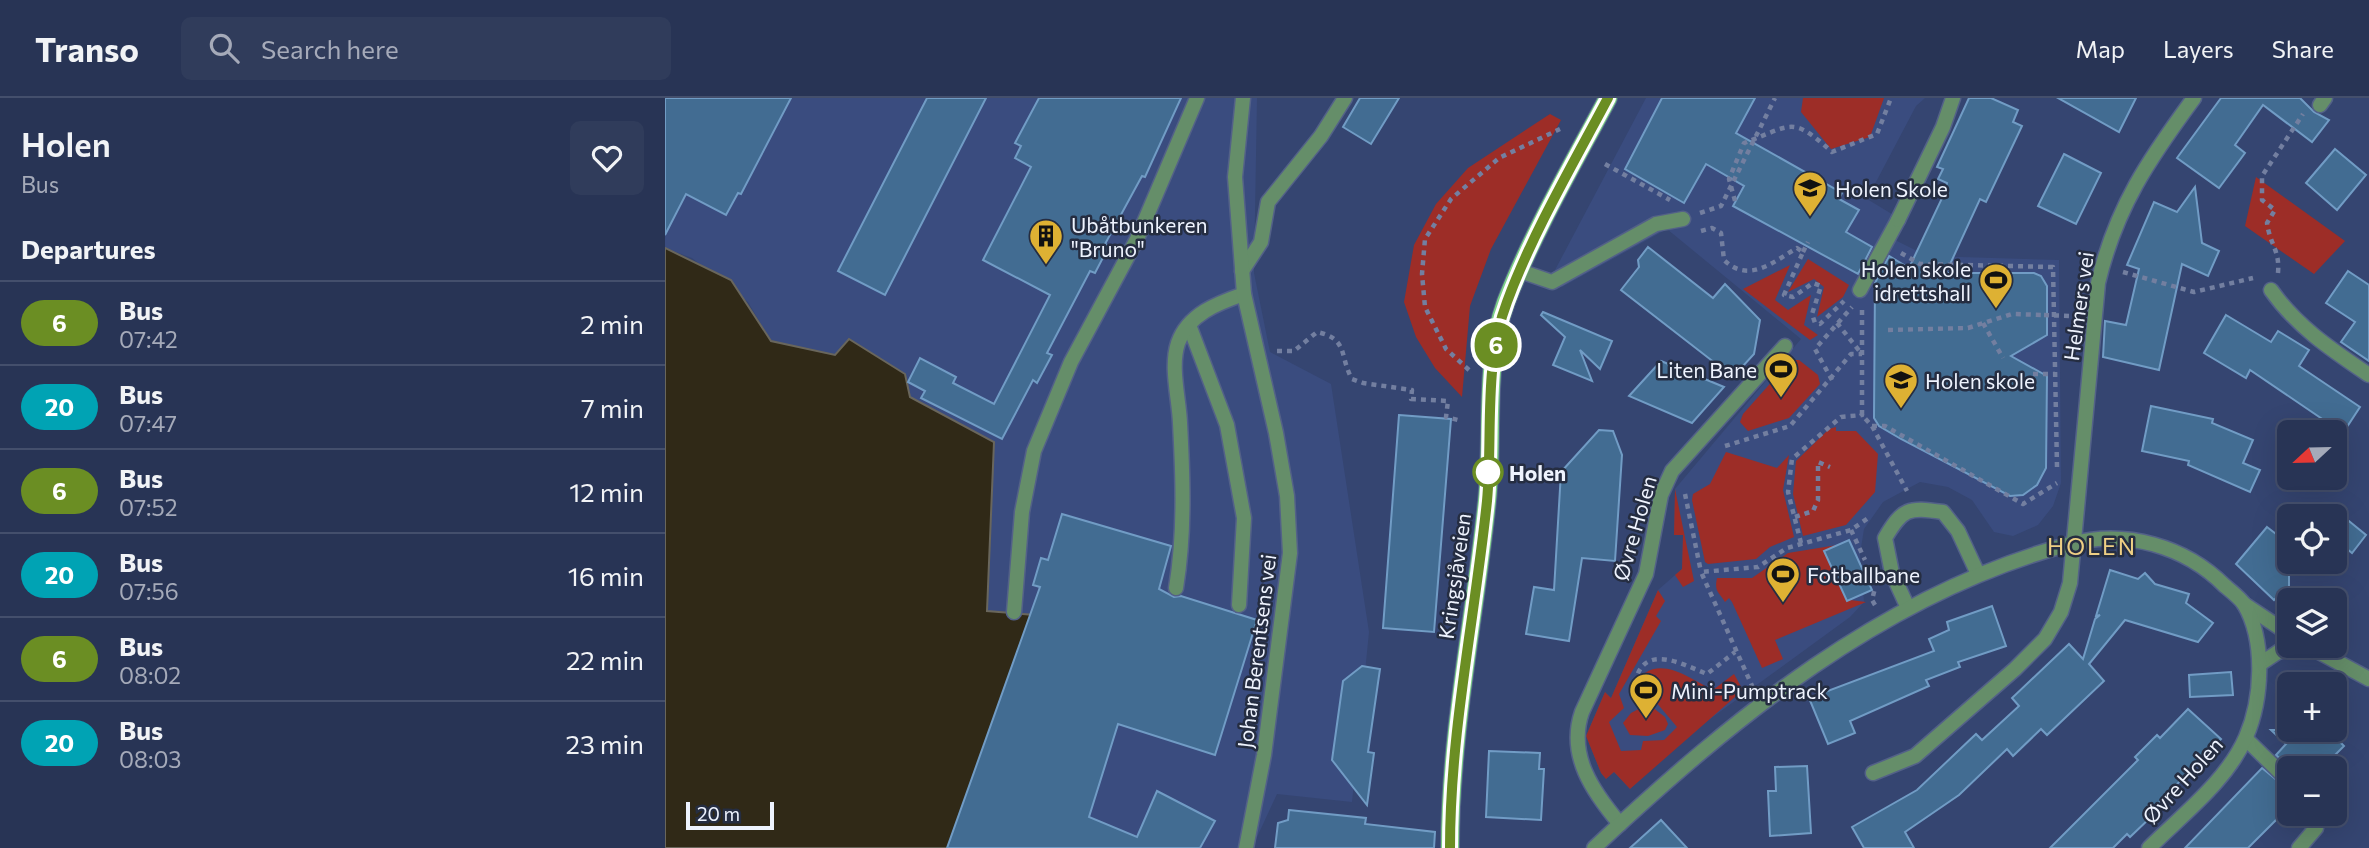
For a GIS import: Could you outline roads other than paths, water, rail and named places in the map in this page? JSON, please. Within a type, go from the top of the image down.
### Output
[{"type":"main road","name":"Kringsjåveien","points":[[1450,848],[1450,792],[1458,699],[1485,522],[1497,334],[1520,271],[1608,98]]},
{"type":"street","points":[[1014,612],[1022,512],[1034,451],[1071,362],[1137,239],[1196,98]]},
{"type":"street","name":"Johan Berentsens vei","points":[[1243,98],[1235,177],[1244,294],[1276,433],[1287,496],[1290,553],[1264,755],[1246,848]]},
{"type":"street","points":[[1242,271],[1261,242],[1268,202],[1321,136],[1345,98]]},
{"type":"street","points":[[1860,290],[1943,128],[1953,98]]},
{"type":"street","name":"Helmers vei","points":[[2071,543],[2102,265],[2108,241],[2129,193],[2194,98]]},
{"type":"street","points":[[1520,271],[1552,282],[1656,224],[1683,219]]},
{"type":"street","points":[[2271,290],[2286,313],[2308,332],[2369,374]]},
{"type":"street","points":[[1176,588],[1183,535],[1176,375],[1178,343],[1195,317],[1219,303],[1244,294]]},
{"type":"street","points":[[1189,325],[1227,425],[1244,518],[1239,605]]},
{"type":"street","name":"Øvre Holen","points":[[1620,824],[1600,801],[1579,757],[1576,735],[1581,712],[1646,574],[1661,495],[1672,471],[1784,346]]},
{"type":"street","points":[[1908,608],[1892,573],[1885,538],[1898,515],[1915,508],[1943,512],[1958,531],[1978,574]]},
{"type":"street","points":[[1594,848],[1706,745],[1834,653],[1908,608],[1978,574],[2071,543],[2126,540],[2167,546],[2196,560],[2243,604],[2277,626]]},
{"type":"street","points":[[1873,773],[1915,756],[2045,639],[2061,612],[2070,583],[2071,543]]},
{"type":"street","name":"Øvre Holen","points":[[2149,848],[2228,767],[2246,738],[2259,700],[2260,664],[2243,604]]},
{"type":"street","points":[[2260,664],[2277,653]]},
{"type":"street","points":[[2330,658],[2369,679]]},
{"type":"street","name":"Øvre Holen","points":[[2246,738],[2277,769]]},
{"type":"street","points":[[2299,848],[2316,826]]},
{"type":"place","name":"Holen Skole","points":[[1810,218]]},
{"type":"place","name":"Ubåtbunkeren \"Bruno\"","points":[[1046,266]]},
{"type":"place","name":"Holen skole idrettshall","points":[[1996,310]]},
{"type":"place","name":"Liten Bane","points":[[1781,399]]},
{"type":"place","name":"Holen skole","points":[[1901,410]]},
{"type":"place","name":"Holen","points":[[1488,472]]},
{"type":"place","name":"Fotballbane","points":[[1783,604]]},
{"type":"place","name":"Mini-Pumptrack","points":[[1646,720]]},
{"type":"district","name":"HOLEN","points":[[2092,546]]}]
